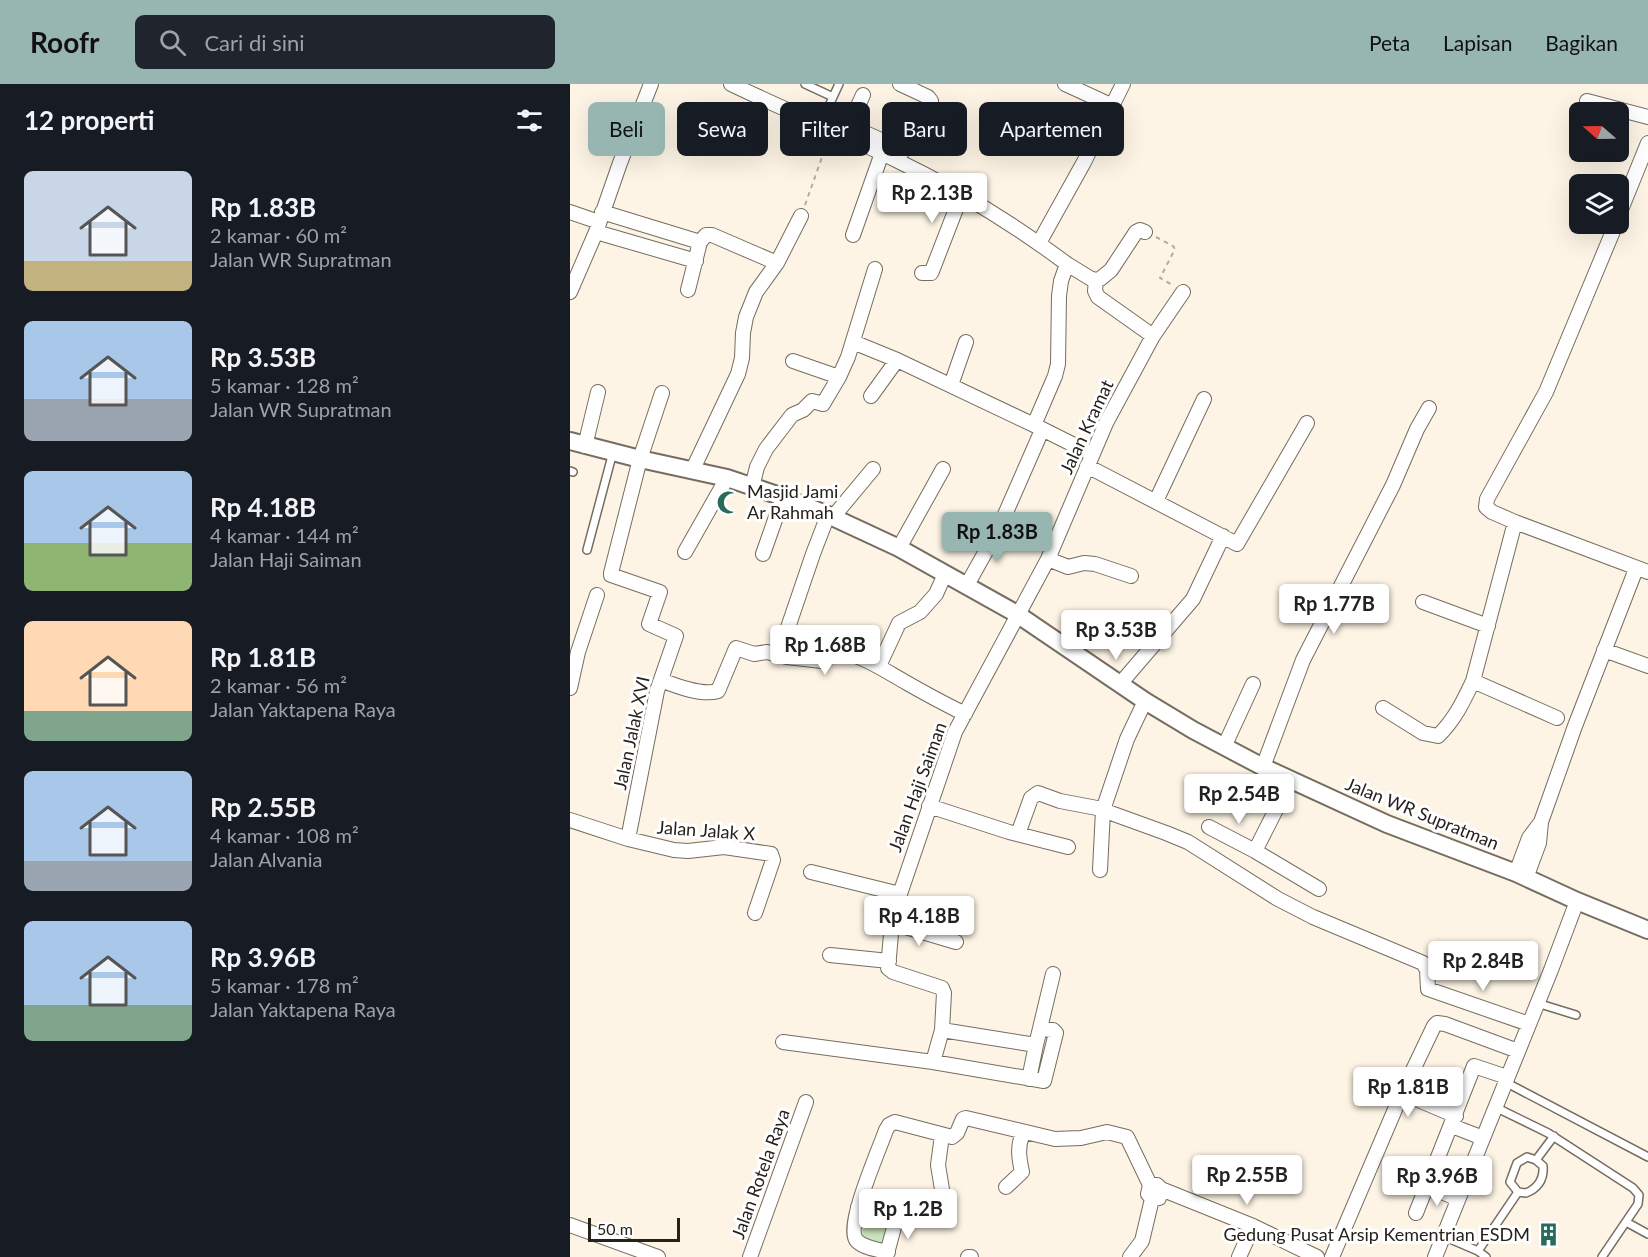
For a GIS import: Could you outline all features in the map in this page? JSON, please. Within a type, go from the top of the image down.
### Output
[{"type":"street","points":[[570,292],[651,84]]},
{"type":"street","points":[[731,84],[780,107]]},
{"type":"street","points":[[900,84],[928,97],[931,102]]},
{"type":"street","points":[[1065,84],[1104,102]]},
{"type":"street","points":[[1115,102],[1123,84]]},
{"type":"street","points":[[863,95],[852,119],[852,127],[882,144]]},
{"type":"street","points":[[1587,101],[1648,117]]},
{"type":"street","points":[[1629,190],[1648,144]]},
{"type":"street","points":[[853,235],[882,153],[870,147]]},
{"type":"street","points":[[901,156],[961,196],[1039,243],[1067,264],[1096,280]]},
{"type":"street","points":[[1039,243],[1087,156]]},
{"type":"street","points":[[922,273],[932,272],[961,196]]},
{"type":"street","points":[[570,212],[696,261]]},
{"type":"street","points":[[692,471],[738,374],[742,358],[742,333],[756,292],[777,263],[801,216]]},
{"type":"street","points":[[599,222],[700,242]]},
{"type":"street","points":[[1096,280],[1108,274],[1136,232],[1145,231]]},
{"type":"street","points":[[1521,876],[1539,843],[1541,822],[1604,650],[1642,571],[1492,512],[1486,507],[1487,499],[1546,392],[1612,234]]},
{"type":"street","points":[[688,290],[700,242],[706,235],[712,235],[777,263]]},
{"type":"street","points":[[967,585],[1000,526],[1038,428],[1058,364],[1059,296],[1061,280],[1067,264]]},
{"type":"street","points":[[752,487],[757,467],[766,449],[792,415],[803,410],[812,401],[823,404],[839,377],[853,342],[875,269]]},
{"type":"street","points":[[1096,280],[1095,291],[1098,297],[1153,336]]},
{"type":"street","name":"Jalan Kramat","points":[[1017,614],[1048,559],[1106,423],[1153,336],[1183,291]]},
{"type":"street","points":[[853,342],[951,385],[1038,428],[1156,501],[1235,543],[1240,542],[1307,423]]},
{"type":"street","points":[[951,385],[966,342]]},
{"type":"street","points":[[871,396],[897,360]]},
{"type":"street","points":[[794,361],[839,377]]},
{"type":"street","points":[[578,443],[598,392]]},
{"type":"street","points":[[640,459],[662,393]]},
{"type":"street","points":[[1156,501],[1204,399]]},
{"type":"street","points":[[1263,767],[1303,660],[1393,485],[1417,429],[1429,408]]},
{"type":"street","name":"Jalan WR Supratman","points":[[578,443],[727,478],[830,516],[899,548],[967,585],[1017,614],[1145,701],[1263,767],[1387,824],[1521,876],[1648,930]]},
{"type":"street","name":"Jalan Jalak XVI","points":[[628,839],[661,680],[676,636],[649,624],[660,592],[621,579],[611,573],[640,459]]},
{"type":"street","points":[[779,654],[813,554],[830,516],[873,469]]},
{"type":"street","points":[[899,548],[943,469]]},
{"type":"street","points":[[685,552],[727,478]]},
{"type":"street","points":[[763,554],[783,497]]},
{"type":"street","points":[[1383,708],[1423,733],[1438,736],[1452,722],[1473,681],[1515,522]]},
{"type":"street","points":[[1120,684],[1193,599],[1223,536]]},
{"type":"street","points":[[1048,559],[1068,567],[1083,563],[1095,564],[1131,576]]},
{"type":"street","points":[[879,666],[899,622],[920,612],[936,594],[945,574]]},
{"type":"street","points":[[570,688],[578,652],[597,596]]},
{"type":"street","points":[[1423,602],[1488,626]]},
{"type":"street","name":"Jalan Haji Saiman","points":[[889,961],[892,923],[900,894],[948,748],[1017,614]]},
{"type":"street","points":[[661,680],[712,693],[718,691],[736,648],[754,654],[767,652],[822,661],[840,651],[879,666],[964,714]]},
{"type":"street","points":[[1604,650],[1648,666]]},
{"type":"street","points":[[1473,681],[1557,718]]},
{"type":"street","points":[[1224,747],[1253,684]]},
{"type":"street","points":[[1100,870],[1103,810],[1127,739],[1145,701]]},
{"type":"street","points":[[1255,851],[1292,780]]},
{"type":"street","points":[[1018,834],[1031,798],[1038,793],[1060,801],[1103,810],[1166,832],[1188,842],[1278,899],[1313,917],[1423,963],[1427,970],[1428,988],[1529,1024]]},
{"type":"street","points":[[929,806],[1068,847]]},
{"type":"street","name":"Jalan Jalak X","points":[[570,820],[628,839],[674,850],[688,851],[724,847],[771,854],[773,860],[755,913]]},
{"type":"street","points":[[1209,827],[1320,889]]},
{"type":"street","points":[[811,872],[900,894]]},
{"type":"street","points":[[1435,1257],[1577,901]]},
{"type":"street","points":[[892,923],[956,942]]},
{"type":"street","points":[[830,955],[889,961],[890,971],[942,988],[944,993],[942,1030],[933,1062]]},
{"type":"street","points":[[1029,1079],[1053,974]]},
{"type":"street","points":[[1332,1257],[1402,1093],[1431,1030],[1437,1023],[1518,1051]]},
{"type":"street","points":[[783,1042],[933,1062],[1041,1082],[1045,1080],[1056,1033],[1053,1030],[1040,1029]]},
{"type":"street","points":[[942,1030],[1036,1045]]},
{"type":"street","points":[[1416,1213],[1474,1066],[1506,1079]]},
{"type":"street","points":[[1402,1093],[1483,1138]]},
{"type":"street","name":"Jalan Rotela Raya","points":[[750,1257],[806,1102]]},
{"type":"street","points":[[858,1207],[896,1220],[897,1224],[887,1255],[856,1240],[854,1227],[858,1207],[886,1130],[889,1125],[896,1122],[952,1137],[957,1133],[963,1119],[966,1118],[1055,1139],[1081,1138],[1107,1132],[1126,1137],[1155,1191],[1253,1226],[1317,1257]]},
{"type":"street","points":[[1006,1187],[1022,1172],[1018,1154],[1019,1142],[1023,1133]]},
{"type":"street","points":[[942,1135],[938,1165],[946,1215]]},
{"type":"street","points":[[1428,1186],[1458,1198]]},
{"type":"street","points":[[1130,1257],[1142,1241],[1155,1191]]},
{"type":"street","points":[[570,1226],[658,1257]]},
{"type":"street","points":[[1239,1257],[1253,1226]]},
{"type":"lane","points":[[806,84],[833,97]]},
{"type":"lane","points":[[832,102],[839,84]]},
{"type":"lane","points":[[587,550],[613,452]]},
{"type":"lane","points":[[1537,1003],[1576,1015]]},
{"type":"lane","points":[[1506,1079],[1648,1157]]},
{"type":"lane","points":[[1495,1107],[1554,1136],[1633,1188],[1639,1195],[1638,1204],[1602,1257]]},
{"type":"lane","points":[[1536,1160],[1554,1136]]},
{"type":"lane","points":[[1527,1157],[1536,1160],[1542,1166],[1543,1172],[1538,1186],[1526,1193],[1518,1192],[1510,1182],[1517,1164],[1527,1157]]},
{"type":"lane","points":[[1478,1251],[1518,1192]]},
{"type":"lane","points":[[1626,1221],[1648,1234]]},
{"type":"lane","points":[[1443,1236],[1478,1251],[1486,1257]]},
{"type":"path","points":[[801,216],[818,156]]},
{"type":"path","points":[[1145,231],[1173,246],[1174,252],[1160,278],[1183,291]]},
{"type":"green space","points":[[861,1199],[897,1224],[888,1252],[854,1236]]},
{"type":"place","name":"Masjid Jami Ar Rahmah","points":[[729,502]]},
{"type":"place","name":"Gedung Pusat Arsip Kementrian ESDM","points":[[1548,1235]]}]
